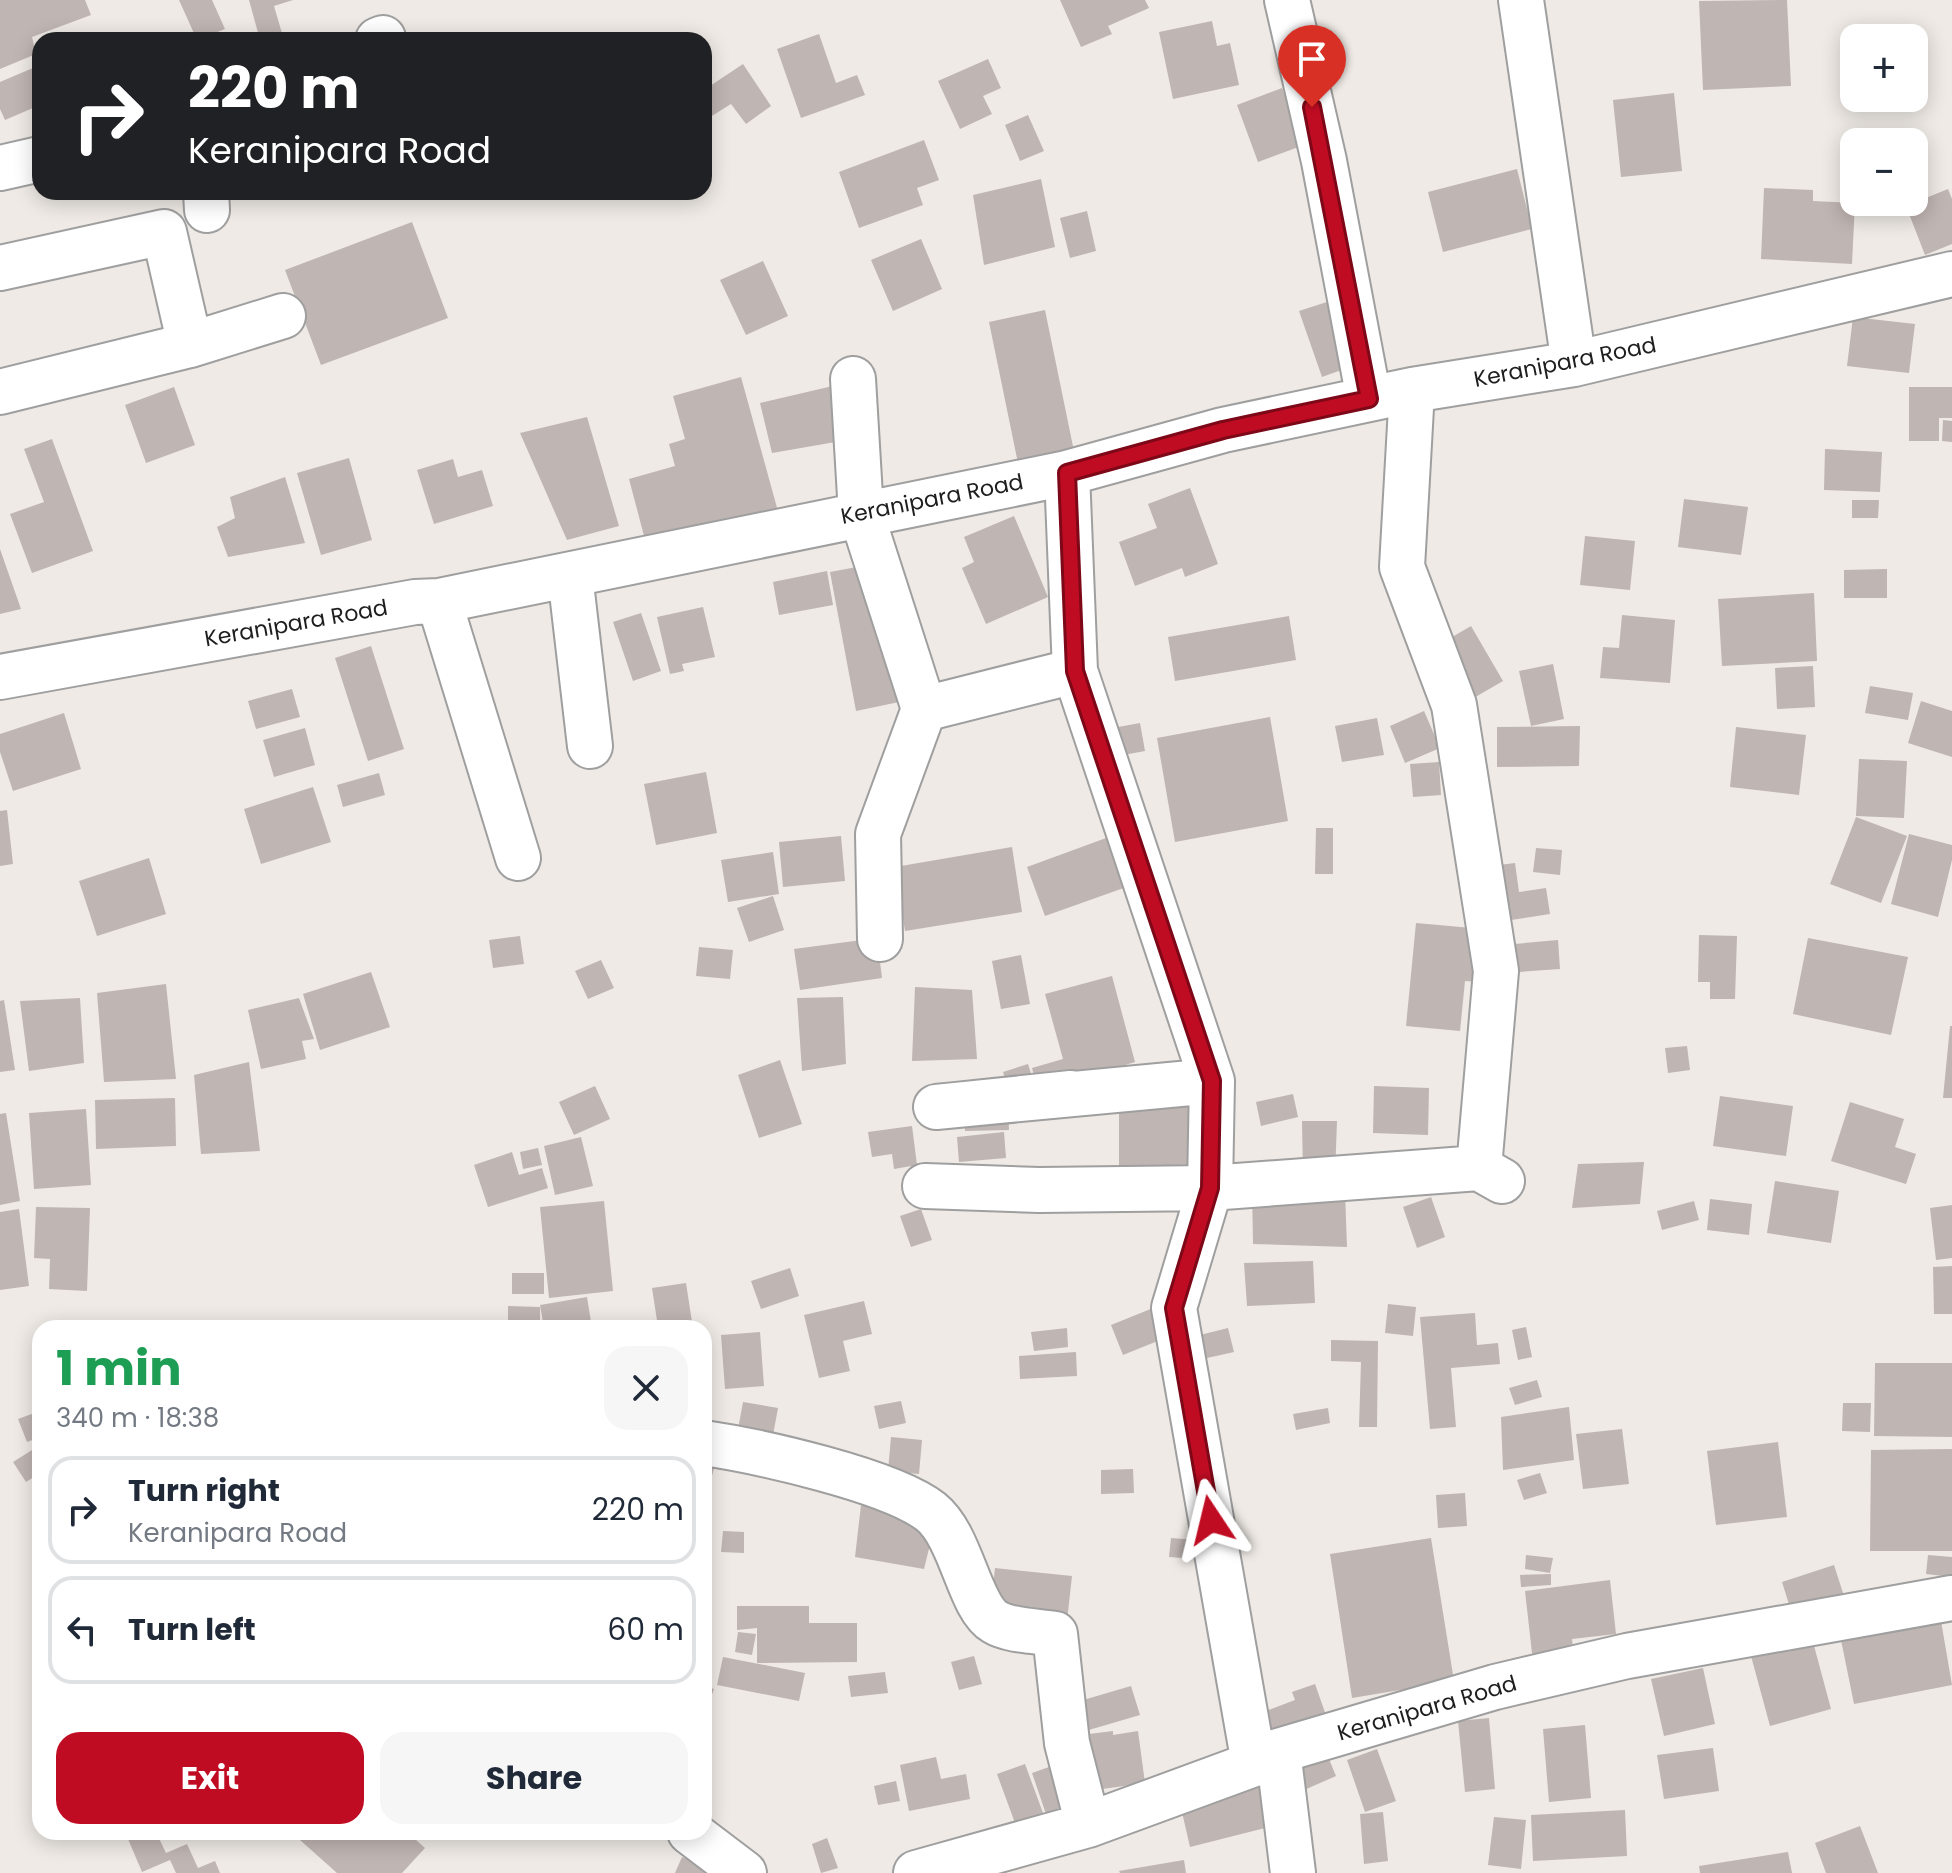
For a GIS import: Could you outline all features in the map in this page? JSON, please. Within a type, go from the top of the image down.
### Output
[{"type":"street","points":[[1287,0],[1324,161],[1369,399]]},
{"type":"street","points":[[1521,0],[1574,364]]},
{"type":"street","points":[[0,168],[32,161]]},
{"type":"street","points":[[0,268],[164,232],[190,345]]},
{"type":"street","name":"Keranipara Road","points":[[0,677],[415,602],[439,601],[1067,473],[1223,430],[1412,390],[1574,364],[1952,274]]},
{"type":"street","points":[[0,392],[190,345],[283,316]]},
{"type":"street","points":[[853,379],[861,513],[924,709],[878,834],[880,939]]},
{"type":"street","points":[[925,1186],[1039,1190],[1210,1188],[1490,1174],[1496,971],[1454,705],[1402,567],[1412,390]]},
{"type":"street","points":[[1067,473],[1075,671],[1212,1081],[1210,1188],[1174,1308],[1266,1757],[1293,1873]]},
{"type":"street","points":[[570,575],[590,746]]},
{"type":"street","points":[[439,601],[518,858]]},
{"type":"street","points":[[924,709],[1075,671]]},
{"type":"street","points":[[1071,1093],[951,1106],[1212,1081]]},
{"type":"street","points":[[712,1444],[741,1448],[891,1490],[932,1513],[953,1541],[985,1613],[996,1623],[1055,1634],[1067,1743],[1088,1825]]},
{"type":"street","name":"Keranipara Road","points":[[916,1873],[1088,1825],[1266,1757],[1495,1687],[1627,1656],[1952,1598]]},
{"type":"street","points":[[701,1840],[744,1873]]},
{"type":"building","points":[[0,0],[85,0],[91,15],[45,32],[32,32],[32,56],[0,69]]},
{"type":"building","points":[[179,0],[212,0],[225,29],[193,32]]},
{"type":"building","points":[[249,0],[293,0],[274,6],[282,32],[258,32]]},
{"type":"building","points":[[1060,0],[1145,0],[1149,8],[1108,26],[1112,34],[1081,47]]},
{"type":"building","points":[[1787,0],[1791,86],[1703,90],[1699,1]]},
{"type":"building","points":[[1212,21],[1217,46],[1230,43],[1239,85],[1173,99],[1159,32]]},
{"type":"building","points":[[819,34],[836,83],[857,75],[865,95],[801,118],[777,49]]},
{"type":"building","points":[[988,59],[1001,88],[983,96],[992,114],[960,129],[938,81]]},
{"type":"building","points":[[743,64],[771,106],[746,124],[731,104],[712,116],[712,85]]},
{"type":"building","points":[[32,68],[32,108],[5,120],[0,109],[0,82]]},
{"type":"building","points":[[1282,88],[1304,145],[1258,162],[1237,105]]},
{"type":"building","points":[[1674,93],[1682,171],[1621,177],[1613,100]]},
{"type":"building","points":[[1028,115],[1044,151],[1020,161],[1005,125]]},
{"type":"building","points":[[924,140],[939,180],[917,188],[923,205],[859,228],[839,172]]},
{"type":"building","points":[[1517,169],[1532,229],[1443,252],[1428,192]]},
{"type":"building","points":[[1041,179],[1055,247],[984,265],[973,195]]},
{"type":"building","points":[[1764,188],[1813,190],[1813,201],[1840,202],[1840,216],[1854,216],[1852,264],[1761,259]]},
{"type":"building","points":[[1948,189],[1952,199],[1952,244],[1925,255],[1910,216],[1928,216],[1928,197]]},
{"type":"building","points":[[1087,211],[1096,251],[1070,258],[1060,218]]},
{"type":"building","points":[[412,222],[448,318],[321,365],[285,270]]},
{"type":"building","points":[[921,239],[942,289],[893,311],[871,260]]},
{"type":"building","points":[[763,261],[788,316],[746,335],[720,280]]},
{"type":"building","points":[[1336,299],[1358,364],[1322,377],[1299,311]]},
{"type":"building","points":[[1045,310],[1076,461],[1020,473],[989,322]]},
{"type":"building","points":[[1853,317],[1915,324],[1909,373],[1847,366]]},
{"type":"building","points":[[741,377],[779,515],[648,551],[629,479],[675,466],[669,444],[685,439],[673,396]]},
{"type":"building","points":[[837,385],[847,440],[772,453],[760,403]]},
{"type":"building","points":[[174,387],[195,445],[146,463],[125,405]]},
{"type":"building","points":[[1909,387],[1952,387],[1952,418],[1939,418],[1939,441],[1909,441]]},
{"type":"building","points":[[587,417],[619,526],[567,540],[520,433]]},
{"type":"building","points":[[1943,420],[1952,421],[1952,442],[1942,441]]},
{"type":"building","points":[[52,439],[93,551],[32,573],[10,514],[44,502],[24,449]]},
{"type":"building","points":[[1825,449],[1882,452],[1880,492],[1824,490]]},
{"type":"building","points":[[349,458],[372,540],[321,555],[297,473]]},
{"type":"building","points":[[453,459],[458,477],[482,470],[493,506],[434,524],[417,470]]},
{"type":"building","points":[[285,477],[305,543],[228,557],[217,527],[235,518],[230,497]]},
{"type":"building","points":[[1190,488],[1218,564],[1185,577],[1182,568],[1135,586],[1119,542],[1157,528],[1148,504]]},
{"type":"building","points":[[1684,499],[1748,507],[1741,555],[1678,547]]},
{"type":"building","points":[[1852,500],[1879,500],[1878,518],[1852,518]]},
{"type":"building","points":[[1014,516],[1048,597],[986,624],[962,568],[974,562],[964,537]]},
{"type":"building","points":[[1585,536],[1635,541],[1630,590],[1580,585]]},
{"type":"building","points":[[0,549],[21,609],[0,614]]},
{"type":"building","points":[[873,564],[899,702],[856,711],[830,572]]},
{"type":"building","points":[[1887,569],[1887,598],[1844,598],[1844,570]]},
{"type":"building","points":[[827,571],[833,605],[779,615],[773,582]]},
{"type":"building","points":[[1814,593],[1817,661],[1722,666],[1718,599]]},
{"type":"building","points":[[703,607],[715,657],[682,664],[684,671],[670,674],[657,617]]},
{"type":"building","points":[[641,613],[661,671],[633,681],[613,622]]},
{"type":"building","points":[[1622,615],[1675,620],[1670,683],[1600,678],[1603,647],[1619,648]]},
{"type":"building","points":[[1289,616],[1296,660],[1175,681],[1168,637]]},
{"type":"building","points":[[1471,626],[1503,681],[1472,699],[1440,644]]},
{"type":"building","points":[[371,646],[404,749],[368,761],[335,658]]},
{"type":"building","points":[[1553,664],[1564,719],[1531,726],[1519,671]]},
{"type":"building","points":[[1813,666],[1815,707],[1777,709],[1775,668]]},
{"type":"building","points":[[1870,686],[1913,693],[1908,720],[1865,713]]},
{"type":"building","points":[[292,689],[300,717],[256,729],[248,701]]},
{"type":"building","points":[[1921,701],[1952,711],[1952,757],[1908,743]]},
{"type":"building","points":[[1424,711],[1440,748],[1405,763],[1390,726]]},
{"type":"building","points":[[64,713],[81,769],[13,791],[0,752],[0,734]]},
{"type":"building","points":[[1270,717],[1288,821],[1175,842],[1157,738]]},
{"type":"building","points":[[1377,718],[1384,755],[1342,762],[1335,726]]},
{"type":"building","points":[[1140,723],[1145,751],[1107,758],[1102,730]]},
{"type":"building","points":[[1580,726],[1579,766],[1497,767],[1497,727]]},
{"type":"building","points":[[1736,727],[1806,735],[1799,795],[1730,787]]},
{"type":"building","points":[[305,728],[315,765],[274,777],[263,740]]},
{"type":"building","points":[[1859,759],[1907,761],[1904,818],[1856,816]]},
{"type":"building","points":[[1439,762],[1441,795],[1413,797],[1410,764]]},
{"type":"building","points":[[706,772],[717,833],[656,845],[644,784]]},
{"type":"building","points":[[379,773],[385,795],[343,807],[337,785]]},
{"type":"building","points":[[313,787],[331,842],[261,864],[244,809]]},
{"type":"building","points":[[7,810],[13,864],[0,866],[0,811]]},
{"type":"building","points":[[1856,817],[1907,836],[1881,903],[1830,884]]},
{"type":"building","points":[[1316,828],[1333,828],[1333,874],[1315,874]]},
{"type":"building","points":[[1117,834],[1135,884],[1045,916],[1027,867]]},
{"type":"building","points":[[1909,834],[1952,845],[1952,860],[1938,917],[1891,904]]},
{"type":"building","points":[[841,836],[845,881],[783,887],[779,842]]},
{"type":"building","points":[[1012,847],[1022,912],[905,931],[895,867]]},
{"type":"building","points":[[1536,848],[1562,850],[1560,875],[1533,872]]},
{"type":"building","points":[[773,852],[779,894],[728,902],[721,860]]},
{"type":"building","points":[[149,858],[166,914],[97,936],[79,881]]},
{"type":"building","points":[[1515,863],[1519,892],[1546,888],[1550,914],[1491,923],[1483,867]]},
{"type":"building","points":[[773,896],[784,930],[749,942],[737,908]]},
{"type":"building","points":[[1416,923],[1483,929],[1478,982],[1465,981],[1460,1031],[1406,1026]]},
{"type":"building","points":[[1699,935],[1737,936],[1735,999],[1710,999],[1710,982],[1698,982]]},
{"type":"building","points":[[520,936],[524,964],[493,968],[489,940]]},
{"type":"building","points":[[877,938],[882,978],[800,990],[794,949]]},
{"type":"building","points":[[1808,938],[1908,957],[1891,1035],[1793,1014]]},
{"type":"building","points":[[1558,940],[1560,969],[1505,973],[1503,945]]},
{"type":"building","points":[[699,947],[733,950],[730,979],[696,976]]},
{"type":"building","points":[[1021,955],[1030,1004],[1001,1009],[992,961]]},
{"type":"building","points":[[601,960],[614,988],[588,999],[575,971]]},
{"type":"building","points":[[371,972],[390,1027],[320,1050],[303,994]]},
{"type":"building","points":[[1112,976],[1135,1062],[1038,1092],[1032,1068],[1063,1059],[1045,994]]},
{"type":"building","points":[[166,984],[176,1079],[104,1082],[97,993]]},
{"type":"building","points":[[915,987],[972,990],[977,1059],[912,1061]]},
{"type":"building","points":[[843,997],[846,1064],[802,1071],[797,998]]},
{"type":"building","points":[[80,998],[84,1063],[29,1071],[20,1001]]},
{"type":"building","points":[[299,998],[314,1039],[302,1041],[306,1059],[261,1069],[248,1010]]},
{"type":"building","points":[[4,1000],[15,1070],[0,1072],[0,1001]]},
{"type":"building","points":[[1950,1026],[1952,1098],[1943,1098]]},
{"type":"building","points":[[1687,1046],[1690,1070],[1668,1073],[1665,1048]]},
{"type":"building","points":[[780,1060],[802,1124],[759,1138],[738,1075]]},
{"type":"building","points":[[249,1062],[260,1151],[201,1154],[194,1075]]},
{"type":"building","points":[[1028,1064],[1035,1086],[1010,1094],[1003,1072]]},
{"type":"building","points":[[595,1086],[610,1119],[574,1135],[559,1102]]},
{"type":"building","points":[[1374,1086],[1429,1088],[1428,1135],[1373,1133]]},
{"type":"building","points":[[1203,1093],[1203,1174],[1119,1175],[1119,1094]]},
{"type":"building","points":[[1293,1094],[1298,1117],[1261,1126],[1256,1102]]},
{"type":"building","points":[[1720,1096],[1793,1106],[1786,1156],[1713,1146]]},
{"type":"building","points":[[175,1098],[176,1146],[96,1149],[95,1100]]},
{"type":"building","points":[[1850,1102],[1904,1119],[1895,1147],[1916,1154],[1906,1184],[1831,1161]]},
{"type":"building","points":[[1008,1107],[1009,1130],[965,1131],[964,1108]]},
{"type":"building","points":[[86,1109],[91,1185],[34,1189],[29,1113]]},
{"type":"building","points":[[6,1113],[20,1201],[0,1205],[0,1114]]},
{"type":"building","points":[[1302,1121],[1337,1121],[1335,1175],[1303,1176]]},
{"type":"building","points":[[912,1126],[917,1165],[894,1169],[892,1154],[872,1157],[868,1132]]},
{"type":"building","points":[[1004,1132],[1006,1158],[959,1162],[957,1137]]},
{"type":"building","points":[[581,1137],[593,1186],[555,1195],[544,1146]]},
{"type":"building","points":[[538,1148],[542,1165],[523,1169],[520,1152]]},
{"type":"building","points":[[512,1152],[519,1175],[542,1168],[548,1188],[488,1207],[474,1165]]},
{"type":"building","points":[[1644,1162],[1640,1204],[1572,1208],[1578,1164]]},
{"type":"building","points":[[1775,1181],[1839,1191],[1831,1243],[1767,1233]]},
{"type":"building","points":[[1252,1189],[1345,1192],[1347,1247],[1253,1244]]},
{"type":"building","points":[[1431,1197],[1445,1237],[1417,1248],[1403,1207]]},
{"type":"building","points":[[1710,1199],[1752,1204],[1749,1235],[1707,1230]]},
{"type":"building","points":[[604,1201],[613,1291],[549,1298],[540,1207]]},
{"type":"building","points":[[1694,1201],[1699,1220],[1662,1230],[1657,1211]]},
{"type":"building","points":[[1952,1205],[1952,1258],[1936,1260],[1930,1208]]},
{"type":"building","points":[[36,1207],[90,1208],[87,1291],[49,1289],[50,1259],[34,1258]]},
{"type":"building","points":[[19,1209],[29,1286],[0,1290],[0,1212]]},
{"type":"building","points":[[921,1209],[932,1240],[911,1247],[900,1216]]},
{"type":"building","points":[[1313,1261],[1315,1303],[1247,1306],[1244,1263]]},
{"type":"building","points":[[1952,1266],[1952,1314],[1934,1314],[1933,1267]]},
{"type":"building","points":[[790,1268],[799,1296],[761,1309],[751,1281]]},
{"type":"building","points":[[512,1273],[544,1273],[544,1294],[512,1294]]},
{"type":"building","points":[[686,1283],[692,1320],[657,1320],[652,1288]]},
{"type":"building","points":[[587,1297],[591,1320],[543,1320],[540,1305]]},
{"type":"building","points":[[864,1301],[872,1334],[843,1341],[850,1371],[819,1378],[804,1315]]},
{"type":"building","points":[[1163,1304],[1175,1334],[1123,1355],[1111,1325]]},
{"type":"building","points":[[1388,1304],[1416,1307],[1413,1336],[1385,1333]]},
{"type":"building","points":[[508,1306],[540,1307],[540,1320],[508,1320]]},
{"type":"building","points":[[1475,1313],[1477,1345],[1498,1343],[1500,1364],[1451,1368],[1456,1427],[1430,1429],[1420,1317]]},
{"type":"building","points":[[1526,1327],[1532,1357],[1518,1360],[1512,1330]]},
{"type":"building","points":[[1067,1328],[1068,1347],[1034,1351],[1031,1332]]},
{"type":"building","points":[[1228,1328],[1234,1352],[1198,1360],[1192,1337]]},
{"type":"building","points":[[760,1332],[764,1386],[725,1389],[721,1335]]},
{"type":"building","points":[[1331,1340],[1378,1341],[1377,1427],[1359,1427],[1361,1362],[1331,1361]]},
{"type":"building","points":[[1076,1352],[1077,1376],[1020,1379],[1019,1356]]},
{"type":"building","points":[[1875,1363],[1952,1363],[1952,1437],[1874,1436]]},
{"type":"building","points":[[1537,1380],[1542,1397],[1515,1405],[1509,1388]]},
{"type":"building","points":[[901,1401],[906,1423],[879,1429],[874,1406]]},
{"type":"building","points":[[743,1402],[778,1408],[771,1446],[736,1440]]},
{"type":"building","points":[[1843,1403],[1871,1403],[1870,1432],[1842,1431]]},
{"type":"building","points":[[1569,1407],[1574,1460],[1503,1470],[1501,1417]]},
{"type":"building","points":[[1328,1408],[1330,1423],[1296,1430],[1293,1414]]},
{"type":"building","points":[[32,1414],[32,1440],[27,1442],[18,1419]]},
{"type":"building","points":[[1622,1429],[1629,1484],[1583,1489],[1576,1434]]},
{"type":"building","points":[[891,1437],[922,1440],[919,1474],[888,1471]]},
{"type":"building","points":[[1778,1442],[1787,1517],[1716,1525],[1707,1451]]},
{"type":"building","points":[[1952,1449],[1952,1551],[1870,1551],[1871,1450]]},
{"type":"building","points":[[32,1450],[32,1478],[26,1482],[13,1462]]},
{"type":"building","points":[[712,1456],[717,1457],[712,1476]]},
{"type":"building","points":[[1133,1469],[1134,1493],[1101,1494],[1101,1470]]},
{"type":"building","points":[[1540,1473],[1547,1493],[1524,1500],[1517,1480]]},
{"type":"building","points":[[1465,1493],[1467,1526],[1438,1528],[1436,1495]]},
{"type":"building","points":[[861,1505],[935,1524],[924,1569],[855,1557]]},
{"type":"building","points":[[723,1531],[744,1532],[744,1553],[721,1552]]},
{"type":"building","points":[[1171,1538],[1197,1540],[1196,1559],[1169,1557]]},
{"type":"building","points":[[1431,1538],[1454,1681],[1352,1698],[1330,1554]]},
{"type":"building","points":[[1526,1555],[1553,1558],[1550,1573],[1525,1569]]},
{"type":"building","points":[[1928,1555],[1952,1557],[1952,1577],[1926,1574]]},
{"type":"building","points":[[1834,1565],[1844,1596],[1792,1614],[1782,1582]]},
{"type":"building","points":[[995,1568],[1072,1576],[1067,1621],[990,1613]]},
{"type":"building","points":[[1551,1574],[1551,1585],[1521,1587],[1520,1575]]},
{"type":"building","points":[[1610,1580],[1616,1634],[1572,1639],[1574,1657],[1533,1662],[1525,1591]]},
{"type":"building","points":[[737,1606],[809,1606],[809,1623],[857,1623],[857,1662],[757,1663],[757,1628],[737,1630]]},
{"type":"building","points":[[1941,1621],[1952,1685],[1854,1704],[1841,1640]]},
{"type":"building","points":[[1809,1627],[1831,1709],[1770,1726],[1751,1656],[1735,1660],[1731,1648]]},
{"type":"building","points":[[738,1632],[756,1634],[752,1655],[735,1652]]},
{"type":"building","points":[[974,1656],[982,1684],[959,1690],[951,1662]]},
{"type":"building","points":[[723,1657],[805,1673],[799,1701],[717,1685]]},
{"type":"building","points":[[1703,1668],[1715,1724],[1664,1736],[1651,1679]]},
{"type":"building","points":[[885,1672],[888,1693],[851,1697],[848,1676]]},
{"type":"building","points":[[1315,1684],[1328,1721],[1269,1743],[1258,1714],[1295,1700],[1292,1692]]},
{"type":"building","points":[[1131,1686],[1140,1715],[1082,1732],[1073,1703]]},
{"type":"building","points":[[1489,1718],[1495,1789],[1465,1792],[1458,1721]]},
{"type":"building","points":[[1585,1725],[1591,1798],[1549,1802],[1543,1729]]},
{"type":"building","points":[[1113,1731],[1113,1735],[1138,1731],[1145,1783],[1081,1792],[1073,1736]]},
{"type":"building","points":[[1324,1747],[1336,1776],[1295,1794],[1283,1764]]},
{"type":"building","points":[[1713,1748],[1719,1791],[1664,1799],[1657,1755]]},
{"type":"building","points":[[1377,1749],[1396,1801],[1365,1812],[1347,1760]]},
{"type":"building","points":[[936,1757],[941,1779],[966,1774],[970,1799],[909,1811],[900,1765]]},
{"type":"building","points":[[1066,1761],[1080,1803],[1046,1814],[1032,1773]]},
{"type":"building","points":[[1025,1764],[1043,1813],[1015,1823],[997,1774]]},
{"type":"building","points":[[1257,1779],[1269,1827],[1190,1847],[1179,1799]]},
{"type":"building","points":[[896,1781],[900,1801],[878,1805],[874,1786]]},
{"type":"building","points":[[1625,1810],[1627,1856],[1533,1861],[1531,1815]]},
{"type":"building","points":[[1383,1812],[1388,1861],[1364,1864],[1360,1814]]},
{"type":"building","points":[[1494,1817],[1526,1820],[1521,1869],[1488,1865]]},
{"type":"building","points":[[1860,1826],[1878,1873],[1826,1873],[1815,1843]]},
{"type":"building","points":[[827,1838],[838,1868],[821,1873],[812,1844]]},
{"type":"building","points":[[128,1840],[160,1840],[166,1853],[187,1844],[198,1868],[215,1861],[220,1873],[176,1873],[170,1860],[142,1872]]},
{"type":"building","points":[[300,1840],[416,1840],[425,1848],[402,1873],[337,1873]]},
{"type":"building","points":[[1788,1852],[1792,1873],[1700,1873],[1699,1866]]},
{"type":"building","points":[[682,1857],[718,1873],[675,1873]]},
{"type":"building","points":[[1184,1860],[1186,1873],[1119,1871]]},
{"type":"route","points":[[1211,1520],[1174,1308],[1210,1188],[1212,1081],[1098,749],[1075,671],[1067,473],[1223,430],[1369,399],[1312,107]]}]
